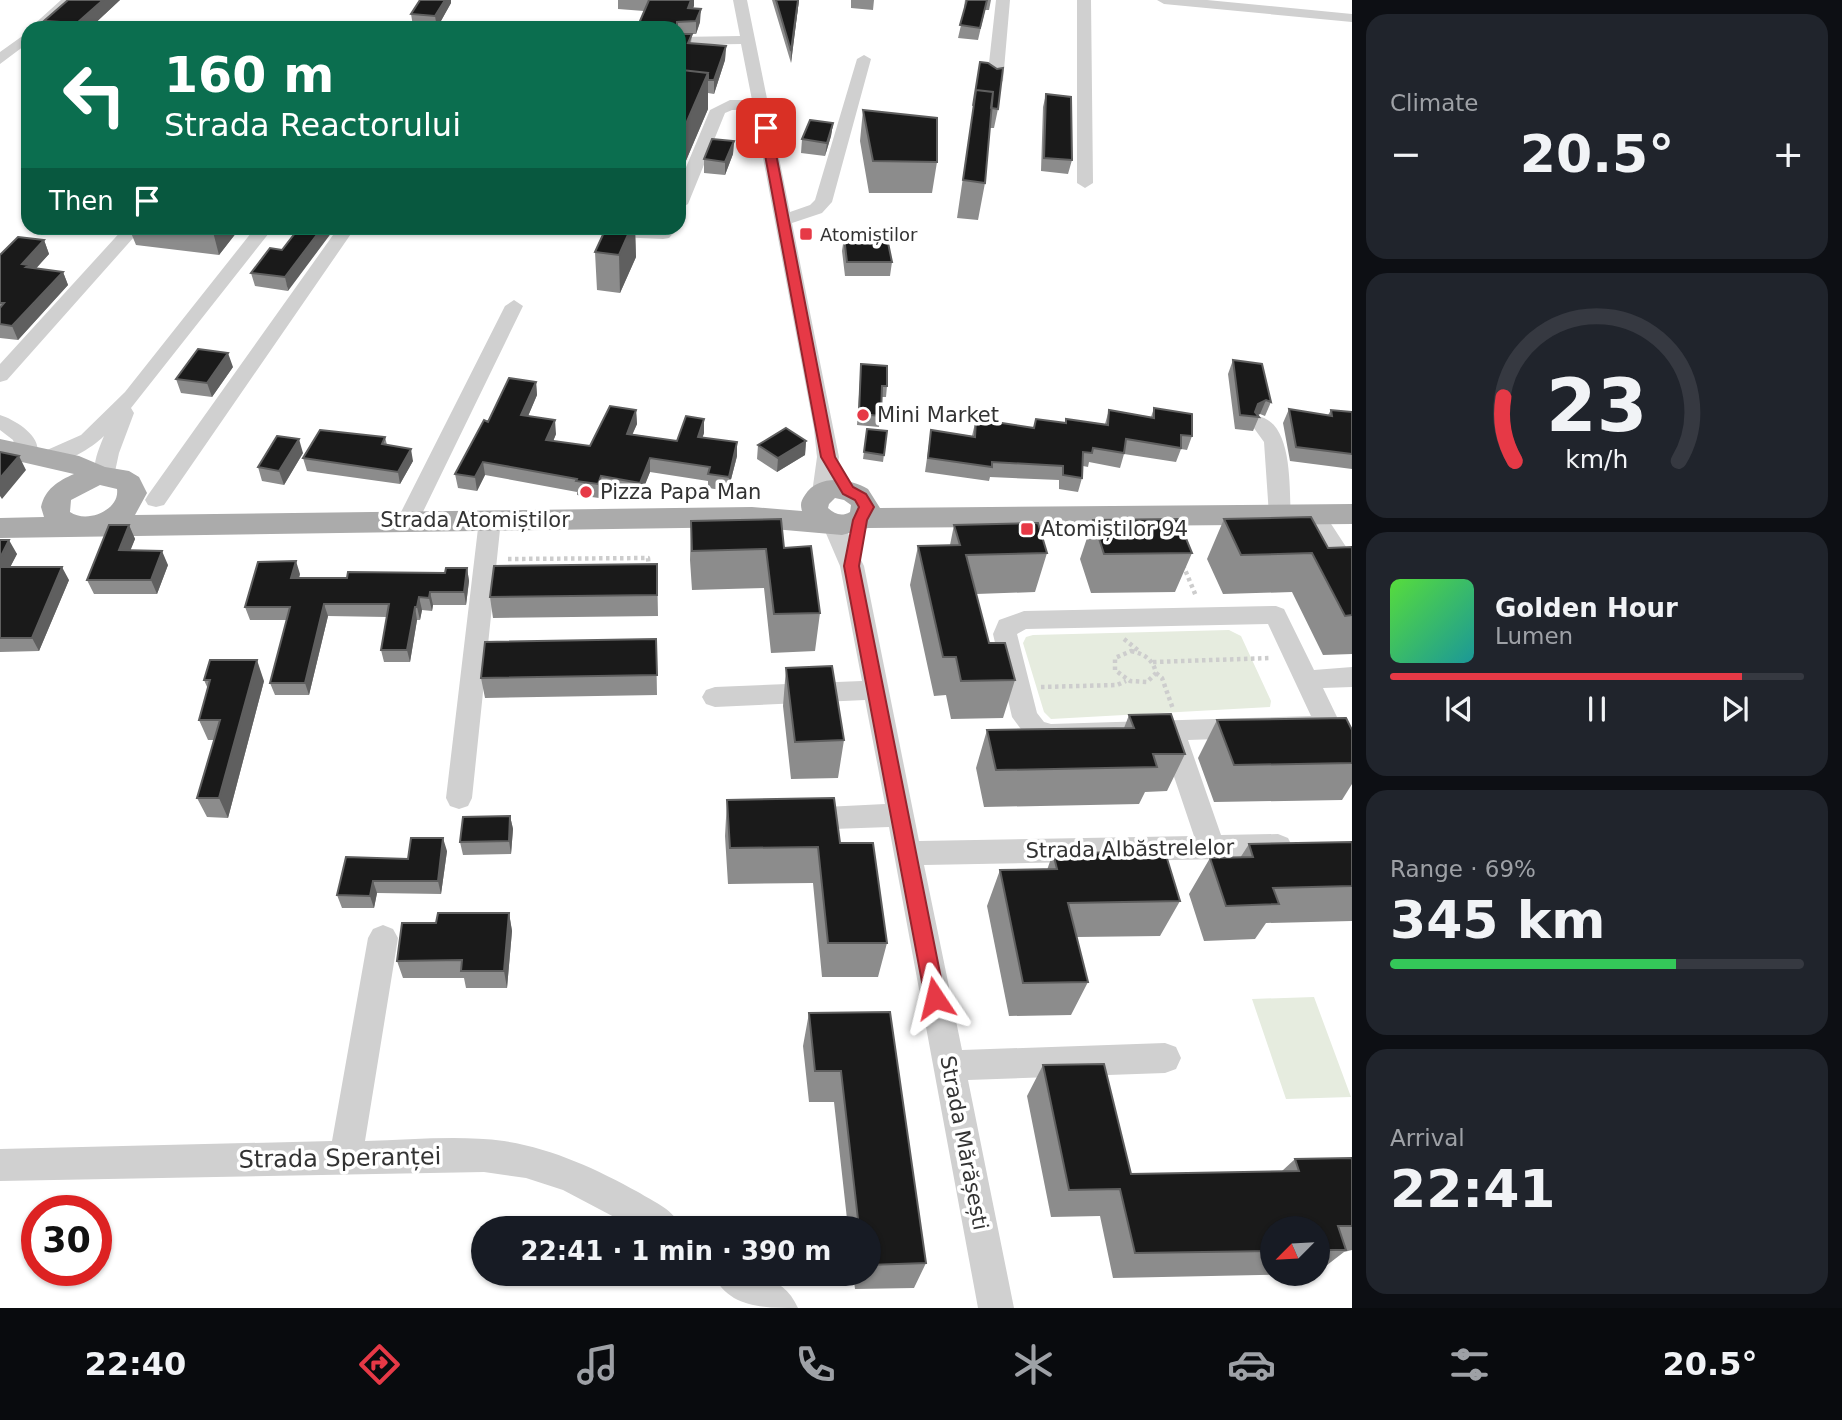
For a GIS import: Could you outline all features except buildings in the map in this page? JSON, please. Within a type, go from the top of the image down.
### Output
[{"type":"main road","points":[[0,447],[36,457],[61,469],[84,499],[123,513],[131,504],[134,495],[144,493]]},
{"type":"main road","name":"Strada Atomiștilor","points":[[4,528],[125,481],[198,522]]},
{"type":"main road","name":"Strada Atomiștilor","points":[[84,499],[198,522],[752,517],[842,508],[921,517],[1352,514]]},
{"type":"street","points":[[45,21],[69,0]]},
{"type":"street","points":[[740,0],[828,457],[842,508]]},
{"type":"street","points":[[995,80],[1003,0]]},
{"type":"street","points":[[1084,0],[1084,183]]},
{"type":"street","points":[[1164,0],[1352,18]]},
{"type":"street","points":[[686,41],[748,40]]},
{"type":"street","points":[[0,60],[14,48]]},
{"type":"street","points":[[784,220],[816,209],[823,202],[864,59]]},
{"type":"street","points":[[708,101],[730,105],[761,105]]},
{"type":"street","points":[[686,187],[718,110],[730,105]]},
{"type":"street","points":[[0,376],[127,235]]},
{"type":"street","points":[[0,422],[20,434],[36,457],[88,440],[132,396],[258,235]]},
{"type":"street","points":[[144,493],[341,235]]},
{"type":"street","points":[[408,520],[514,306]]},
{"type":"street","points":[[84,499],[108,453],[132,396]]},
{"type":"street","points":[[1261,424],[1274,441],[1280,515]]},
{"type":"street","name":"Strada Mărășești","points":[[842,508],[996,1308]]},
{"type":"street","points":[[1314,514],[1352,574]]},
{"type":"street","points":[[459,798],[491,520]]},
{"type":"street","points":[[1276,615],[1324,717],[1322,722],[1312,726],[1051,734],[1035,729],[1025,717],[1004,634],[1008,625],[1024,620],[1205,616],[1276,615]]},
{"type":"street","points":[[1307,680],[1352,677]]},
{"type":"street","points":[[715,698],[877,690]]},
{"type":"street","points":[[1176,731],[1212,848]]},
{"type":"street","points":[[781,820],[901,815]]},
{"type":"street","name":"Strada Albăstrelelor","points":[[909,853],[1301,846]]},
{"type":"street","points":[[346,1157],[383,938]]},
{"type":"street","points":[[948,1066],[1165,1058]]},
{"type":"street","name":"Strada Speranței","points":[[0,1165],[469,1156],[522,1161],[573,1176],[645,1216]]},
{"type":"street","points":[[748,1286],[780,1308]]},
{"type":"path","points":[[486,559],[648,558],[650,581]]},
{"type":"path","points":[[1181,559],[1205,616]]},
{"type":"path","points":[[1156,673],[1150,681],[1142,684],[1127,681],[1115,670],[1113,664],[1119,654],[1136,652],[1153,662],[1296,657]]},
{"type":"path","points":[[1153,662],[1156,673],[1162,678],[1176,731]]},
{"type":"path","points":[[1018,688],[1117,685],[1127,681]]},
{"type":"shaded area","points":[[1229,630],[1241,636],[1271,701],[1270,707],[1051,719],[1044,712],[1023,643],[1026,637],[1033,635]]},
{"type":"shaded area","points":[[1314,997],[1351,1097],[1286,1099],[1252,999]]},
{"type":"place","name":"Atomiștilor","points":[[806,234]]},
{"type":"place","name":"Mini Market","points":[[863,415]]},
{"type":"place","name":"Pizza Papa Man","points":[[586,492]]},
{"type":"place","name":"Atomiștilor 94","points":[[1027,529]]},
{"type":"route","points":[[766,128],[828,457],[848,491],[861,497],[866,507],[864,517],[860,520],[852,566],[935,998]]}]
